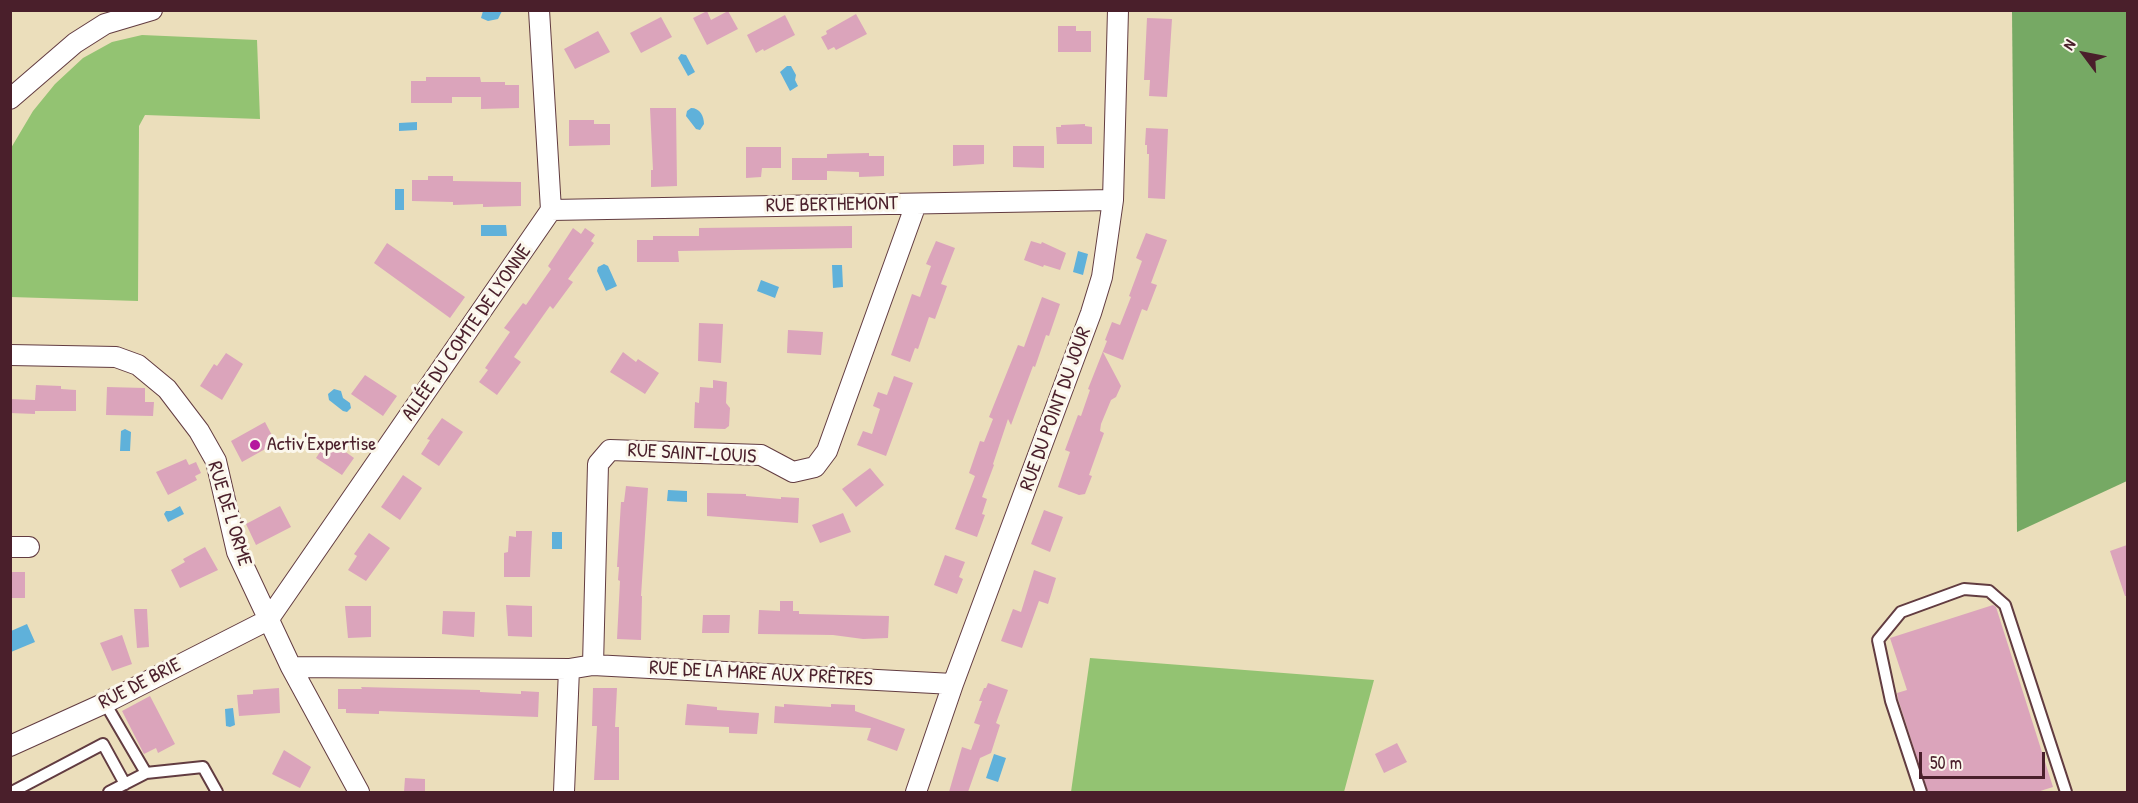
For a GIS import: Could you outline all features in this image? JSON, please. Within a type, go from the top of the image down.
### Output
[{"type":"street","points":[[11,98],[75,43],[105,24],[152,10]]},
{"type":"street","points":[[539,10],[551,210]]},
{"type":"street","name":"RUE DU POINT DU JOUR","points":[[916,792],[953,684],[1091,313],[1102,277],[1113,200],[1118,10]]},
{"type":"street","name":"RUE BERTHEMONT","points":[[551,210],[1113,200]]},
{"type":"street","name":"RUE SAINT-LOUIS","points":[[593,665],[598,464],[610,450],[761,455],[793,472],[815,467],[827,452],[916,204]]},
{"type":"street","name":"ALLÉE DU COMTE DE LYONNE","points":[[268,620],[551,210]]},
{"type":"street","name":"RUE DE L'ORME","points":[[10,355],[116,357],[138,365],[167,389],[199,431],[216,460],[237,552],[291,667],[358,792]]},
{"type":"street","name":"RUE DE BRIE","points":[[10,746],[105,703],[268,620]]},
{"type":"street","name":"RUE DE LA MARE AUX PRÊTRES","points":[[291,667],[569,669],[593,665],[953,684]]},
{"type":"street","points":[[564,792],[569,669]]},
{"type":"lane","points":[[1921,792],[1891,701],[1878,640],[1901,612],[1964,589],[1989,591],[2005,605],[2066,792]]},
{"type":"lane","points":[[105,703],[146,773]]},
{"type":"lane","points":[[12,792],[103,744],[125,784]]},
{"type":"lane","points":[[109,792],[146,773],[203,767],[217,792]]},
{"type":"green space","points":[[2012,11],[2128,11],[2127,481],[2017,532]]},
{"type":"green space","points":[[142,35],[257,40],[260,119],[145,115],[139,126],[138,301],[11,297],[11,148],[33,111],[55,84],[83,58],[112,42]]},
{"type":"green space","points":[[1090,658],[1374,680],[1344,792],[1071,792]]},
{"type":"water","points":[[483,10],[502,11],[498,19],[488,21],[481,18]]},
{"type":"water","points":[[681,54],[686,55],[695,72],[688,76],[678,58]]},
{"type":"water","points":[[787,66],[791,66],[796,75],[795,80],[798,86],[790,91],[780,72]]},
{"type":"water","points":[[691,108],[697,109],[702,115],[704,124],[700,130],[696,129],[686,116],[687,111]]},
{"type":"water","points":[[417,122],[417,130],[399,131],[399,123]]},
{"type":"water","points":[[395,189],[404,189],[404,210],[395,210]]},
{"type":"water","points":[[481,225],[506,225],[507,236],[481,236]]},
{"type":"water","points":[[1078,251],[1088,254],[1083,275],[1073,272]]},
{"type":"water","points":[[604,264],[608,266],[617,286],[606,291],[597,271],[598,267]]},
{"type":"water","points":[[832,265],[842,265],[843,287],[833,288]]},
{"type":"water","points":[[761,280],[779,287],[775,298],[757,291]]},
{"type":"water","points":[[334,389],[341,391],[343,398],[350,403],[351,408],[347,412],[329,400],[328,394]]},
{"type":"water","points":[[125,429],[131,432],[130,451],[120,451],[121,431]]},
{"type":"water","points":[[668,490],[687,491],[687,502],[667,501]]},
{"type":"water","points":[[180,506],[184,514],[168,522],[164,514],[166,511]]},
{"type":"water","points":[[552,532],[562,532],[562,549],[552,549]]},
{"type":"water","points":[[27,624],[35,642],[11,652],[11,631]]},
{"type":"water","points":[[233,708],[235,725],[226,726],[225,709]]},
{"type":"water","points":[[994,754],[1006,758],[998,782],[986,778]]},
{"type":"building","points":[[707,11],[711,20],[728,11],[738,29],[707,45],[693,18]]},
{"type":"building","points":[[856,14],[867,34],[836,50],[834,47],[828,50],[821,37],[827,34],[826,31]]},
{"type":"building","points":[[785,15],[795,35],[756,53],[747,35]]},
{"type":"building","points":[[661,17],[672,37],[641,53],[630,33]]},
{"type":"building","points":[[1147,18],[1172,19],[1167,97],[1149,96],[1150,80],[1144,80]]},
{"type":"building","points":[[1058,26],[1076,26],[1076,31],[1091,31],[1091,52],[1058,52]]},
{"type":"building","points":[[598,31],[610,52],[575,69],[564,49]]},
{"type":"building","points":[[426,77],[480,77],[481,82],[505,82],[505,85],[519,85],[519,108],[481,109],[481,97],[452,97],[452,103],[411,103],[411,81],[426,81]]},
{"type":"building","points":[[650,108],[676,108],[677,186],[651,187],[651,170],[653,170]]},
{"type":"building","points":[[569,120],[594,120],[594,124],[610,124],[610,145],[569,146]]},
{"type":"building","points":[[1085,124],[1085,126],[1092,127],[1092,144],[1057,144],[1056,127]]},
{"type":"building","points":[[1146,128],[1168,129],[1165,199],[1148,198],[1149,154],[1147,154],[1147,145],[1145,145]]},
{"type":"building","points":[[953,145],[984,145],[984,164],[953,166]]},
{"type":"building","points":[[1013,146],[1044,146],[1044,168],[1013,167]]},
{"type":"building","points":[[746,147],[781,147],[781,168],[762,168],[761,177],[746,178]]},
{"type":"building","points":[[869,153],[869,156],[884,156],[884,176],[859,177],[859,172],[827,171],[827,180],[792,180],[792,158],[827,158],[827,154]]},
{"type":"building","points":[[428,176],[453,176],[453,181],[521,182],[521,206],[483,207],[483,204],[453,205],[453,202],[412,201],[412,180],[428,180]]},
{"type":"building","points":[[852,226],[852,248],[678,251],[679,262],[637,262],[637,240],[653,240],[653,236],[699,236],[699,228]]},
{"type":"building","points":[[573,228],[581,234],[585,228],[595,235],[591,241],[594,243],[568,279],[573,282],[553,309],[550,306],[514,357],[521,362],[497,395],[479,382],[488,370],[485,368],[510,332],[504,328],[523,303],[526,305],[551,269],[548,266]]},
{"type":"building","points":[[1146,233],[1167,240],[1151,283],[1157,285],[1147,311],[1142,309],[1123,360],[1103,352],[1121,386],[1116,397],[1111,400],[1101,424],[1100,431],[1104,433],[1089,475],[1092,476],[1085,494],[1079,495],[1058,487],[1070,452],[1065,450],[1078,415],[1081,416],[1090,390],[1088,389],[1112,322],[1120,325],[1131,297],[1129,296],[1142,261],[1136,258]]},
{"type":"building","points":[[936,241],[955,248],[941,284],[947,286],[935,319],[929,317],[918,349],[915,348],[910,362],[891,355],[912,294],[920,297],[931,266],[926,264]]},
{"type":"building","points":[[1031,241],[1041,244],[1042,242],[1066,253],[1060,270],[1024,260]]},
{"type":"building","points":[[387,243],[465,297],[450,318],[374,263]]},
{"type":"building","points":[[1042,297],[1060,304],[1049,336],[1046,335],[1011,425],[1008,419],[982,497],[987,499],[982,514],[985,515],[977,537],[955,529],[975,476],[969,473],[980,441],[984,442],[993,419],[989,417],[1018,345],[1024,347]]},
{"type":"building","points":[[699,323],[723,324],[721,363],[698,361]]},
{"type":"building","points":[[788,330],[823,332],[821,355],[787,353]]},
{"type":"building","points":[[623,352],[636,362],[638,359],[659,373],[645,394],[610,372]]},
{"type":"building","points":[[226,353],[243,364],[222,400],[200,386],[214,364],[217,366]]},
{"type":"building","points":[[365,375],[397,396],[383,416],[351,394]]},
{"type":"building","points":[[894,376],[913,383],[886,456],[857,445],[863,431],[872,434],[880,409],[873,406],[878,392],[887,395]]},
{"type":"building","points":[[713,380],[727,382],[726,403],[730,408],[729,426],[725,429],[694,428],[695,402],[699,403],[700,387],[713,388]]},
{"type":"building","points":[[36,385],[61,386],[61,389],[76,390],[76,411],[10,413],[10,399],[35,400]]},
{"type":"building","points":[[107,387],[145,388],[145,402],[154,402],[153,416],[106,415]]},
{"type":"building","points":[[442,418],[463,432],[439,466],[421,454],[430,440],[427,439]]},
{"type":"building","points":[[265,422],[276,443],[242,462],[231,441]]},
{"type":"building","points":[[329,438],[354,458],[342,475],[316,458]]},
{"type":"building","points":[[186,459],[189,465],[196,462],[201,473],[195,476],[197,480],[168,495],[156,472]]},
{"type":"building","points":[[870,468],[884,485],[856,507],[842,489]]},
{"type":"building","points":[[403,475],[422,488],[400,520],[381,507]]},
{"type":"building","points":[[626,486],[648,488],[641,596],[641,640],[617,639],[620,581],[618,580],[619,567],[617,567],[621,502],[624,502]]},
{"type":"building","points":[[707,493],[746,494],[746,496],[781,499],[781,497],[799,498],[798,523],[707,516]]},
{"type":"building","points":[[280,506],[291,527],[256,545],[246,524]]},
{"type":"building","points":[[1044,510],[1063,517],[1050,552],[1031,544]]},
{"type":"building","points":[[843,513],[851,532],[820,543],[812,525]]},
{"type":"building","points":[[516,531],[532,531],[530,577],[504,577],[504,553],[508,552],[509,536],[516,537]]},
{"type":"building","points":[[369,533],[390,548],[366,581],[348,570],[357,556],[354,554]]},
{"type":"building","points":[[2127,545],[2127,596],[2125,596],[2110,551]]},
{"type":"building","points":[[205,547],[218,570],[180,588],[171,570],[185,562],[183,559]]},
{"type":"building","points":[[945,555],[965,562],[959,577],[963,579],[957,594],[934,585]]},
{"type":"building","points":[[1034,570],[1056,578],[1048,604],[1039,601],[1022,648],[1001,641],[1013,609],[1021,612]]},
{"type":"building","points":[[10,572],[25,572],[25,598],[10,598]]},
{"type":"building","points":[[780,601],[793,601],[793,611],[799,611],[799,614],[889,616],[888,638],[758,634],[759,610],[780,611]]},
{"type":"building","points":[[506,605],[532,606],[532,637],[508,636]]},
{"type":"building","points":[[1993,605],[1996,607],[2053,787],[2037,792],[1928,792],[1898,699],[1897,693],[1907,690],[1890,638]]},
{"type":"building","points":[[345,606],[371,606],[371,637],[348,638]]},
{"type":"building","points":[[134,609],[147,609],[149,647],[137,648]]},
{"type":"building","points":[[443,611],[475,612],[474,637],[442,634]]},
{"type":"building","points":[[703,615],[730,615],[729,633],[702,633]]},
{"type":"building","points":[[122,635],[132,664],[112,671],[100,643]]},
{"type":"building","points":[[988,683],[1008,690],[996,723],[1000,725],[991,753],[980,758],[968,792],[949,792],[962,747],[971,750],[980,725],[974,723],[982,701],[979,701]]},
{"type":"building","points":[[361,687],[480,690],[480,692],[521,694],[521,691],[539,692],[538,717],[379,711],[379,714],[346,713],[346,709],[338,709],[338,689],[362,689]]},
{"type":"building","points":[[279,688],[280,713],[239,716],[237,695],[253,694],[253,690]]},
{"type":"building","points":[[593,688],[617,688],[615,727],[619,727],[619,780],[594,780],[597,726],[592,726]]},
{"type":"building","points":[[150,696],[175,744],[158,753],[156,748],[144,754],[122,711]]},
{"type":"building","points":[[687,704],[717,707],[717,710],[759,713],[757,734],[729,733],[729,727],[685,725]]},
{"type":"building","points":[[784,704],[831,707],[831,704],[855,705],[855,711],[905,729],[897,751],[867,740],[871,728],[774,723],[775,706],[784,707]]},
{"type":"building","points":[[1397,743],[1407,762],[1384,773],[1375,754]]},
{"type":"building","points":[[284,750],[311,767],[300,788],[272,774]]},
{"type":"building","points":[[405,778],[425,779],[425,792],[404,792]]},
{"type":"place","name":"Activ'Expertise","points":[[255,445]]}]
